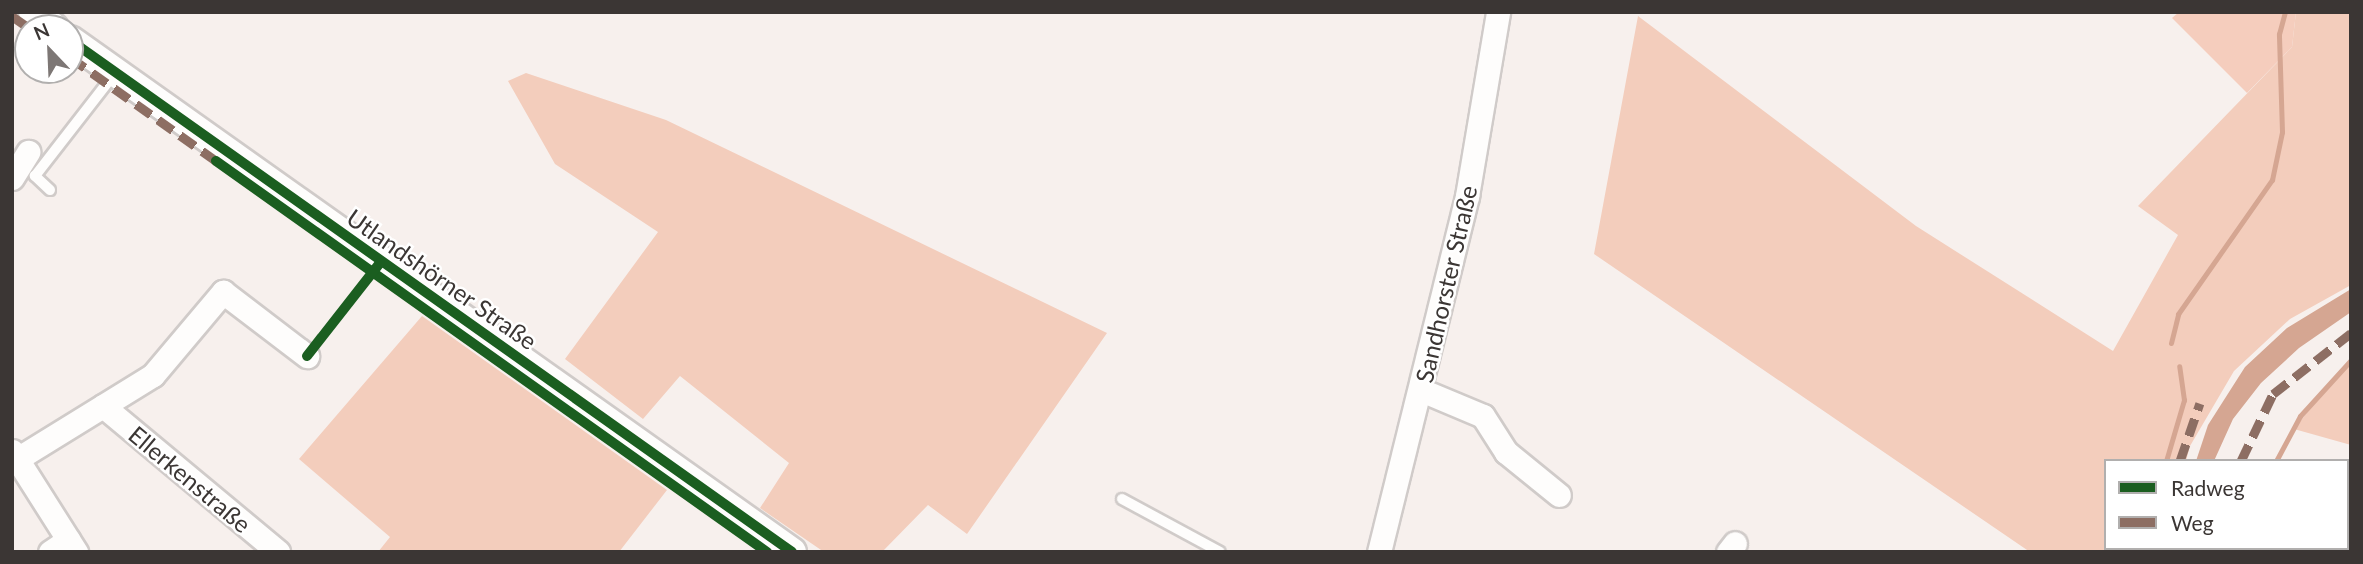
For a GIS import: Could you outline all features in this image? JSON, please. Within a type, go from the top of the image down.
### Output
[{"type":"street","name":"Sandhorster Straße","points":[[1379,552],[1467,196],[1498,12]]},
{"type":"street","name":"Utlandshörner Straße","points":[[84,51],[792,552]]},
{"type":"street","points":[[12,177],[28,152]]},
{"type":"street","points":[[65,548],[15,455],[153,375],[223,292],[307,356]]},
{"type":"street","points":[[1421,390],[1483,415],[1506,452],[1559,495]]},
{"type":"street","name":"Ellerkenstraße","points":[[103,406],[278,552]]},
{"type":"lane","points":[[50,190],[35,176],[114,74]]},
{"type":"lane","points":[[1122,499],[1220,552]]},
{"type":"shaded area","points":[[2179,12],[2296,12],[2292,47],[2247,93],[2172,18]]},
{"type":"shaded area","points":[[2296,12],[2351,12],[2351,285],[2290,319],[2234,371],[2190,446],[2187,459],[2104,459],[2104,550],[2159,550],[2158,552],[2030,552],[1594,254],[1638,16],[1916,226],[2113,351],[2178,235],[2138,206],[2292,47]]},
{"type":"shaded area","points":[[526,73],[666,120],[1107,333],[967,534],[928,505],[882,552],[824,552],[760,508],[789,463],[680,376],[643,419],[565,359],[658,232],[555,164],[508,81]]},
{"type":"shaded area","points":[[2351,289],[2351,312],[2299,348],[2261,383],[2233,419],[2215,459],[2197,459],[2208,425],[2245,367],[2287,328]]},
{"type":"shaded area","points":[[422,316],[667,490],[619,552],[378,552],[390,537],[299,459]]},
{"type":"shaded area","points":[[2351,365],[2351,445],[2294,429],[2337,375]]},
{"type":"waterway","points":[[2171,343],[2178,314],[2272,180],[2282,132],[2279,34],[2285,12]]},
{"type":"waterway","points":[[2277,459],[2300,416],[2351,360]]},
{"type":"waterway","points":[[2167,459],[2184,400],[2179,366]]},
{"type":"marked path","points":[[84,67],[219,163]]},
{"type":"marked path","points":[[2242,459],[2273,394],[2351,333]]},
{"type":"marked path","points":[[2181,459],[2200,403]]},
{"type":"cycle path","points":[[84,50],[792,552]]},
{"type":"cycle path","points":[[216,161],[767,552]]},
{"type":"cycle path","points":[[307,356],[380,263]]}]
